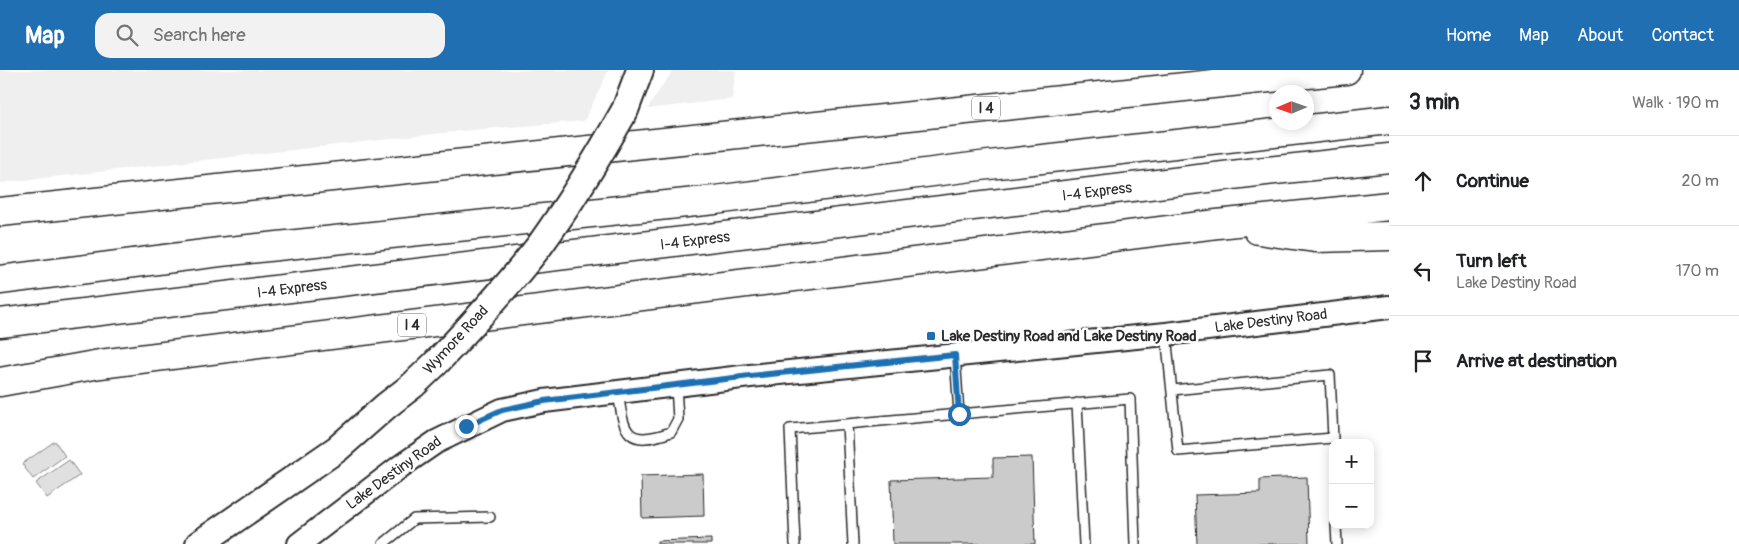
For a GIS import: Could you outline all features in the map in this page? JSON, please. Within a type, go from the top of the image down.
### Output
[{"type":"highway","points":[[1264,79],[1292,70]]},
{"type":"highway","name":"I 4","points":[[0,212],[1346,70]]},
{"type":"highway","points":[[0,280],[257,248],[715,200],[980,166],[1389,120]]},
{"type":"highway","name":"I-4 Express","points":[[0,323],[1257,172],[1389,158]]},
{"type":"highway","name":"I 4","points":[[0,382],[100,364],[1217,224],[1389,206]]},
{"type":"highway","points":[[1217,224],[1315,238],[1389,236]]},
{"type":"main road","name":"Wymore Road","points":[[199,544],[337,449],[413,385],[437,362],[514,277],[540,243],[588,173],[625,110],[640,70]]},
{"type":"street","name":"Lake Destiny Road","points":[[299,544],[401,466],[436,442],[502,410],[536,402],[750,376],[1166,334],[1389,307]]},
{"type":"lane","points":[[1166,334],[1178,451],[1329,440]]},
{"type":"lane","points":[[955,355],[959,414]]},
{"type":"lane","points":[[1172,390],[1330,375],[1333,439]]},
{"type":"lane","points":[[618,392],[623,424],[629,434],[639,438],[656,437],[671,432],[678,419],[676,386]]},
{"type":"lane","points":[[795,544],[790,429],[1077,403],[1130,400],[1135,544]]},
{"type":"lane","points":[[1077,403],[1084,544]]},
{"type":"lane","points":[[847,424],[852,544]]},
{"type":"lane","points":[[383,544],[414,519],[490,517]]},
{"type":"lane","points":[[1336,529],[1337,544]]},
{"type":"shaded area","points":[[0,70],[609,70],[584,121],[461,131],[0,183]]},
{"type":"shaded area","points":[[673,70],[736,70],[732,99],[647,109]]},
{"type":"shaded area","points":[[55,441],[65,456],[33,479],[22,464]]},
{"type":"shaded area","points":[[69,460],[80,475],[47,498],[36,483]]},
{"type":"building","points":[[1032,457],[1035,544],[893,544],[891,480],[993,477],[993,458]]},
{"type":"building","points":[[703,474],[704,516],[642,518],[641,476]]},
{"type":"building","points":[[1307,477],[1309,544],[1197,544],[1195,495],[1260,493],[1260,479]]},
{"type":"building","points":[[711,539],[711,544],[657,544],[657,541]]},
{"type":"place","name":"Lake Destiny Road and Lake Destiny Road","points":[[931,336]]},
{"type":"route","points":[[466,426],[502,410],[544,401],[750,376],[955,355],[959,414]]}]
